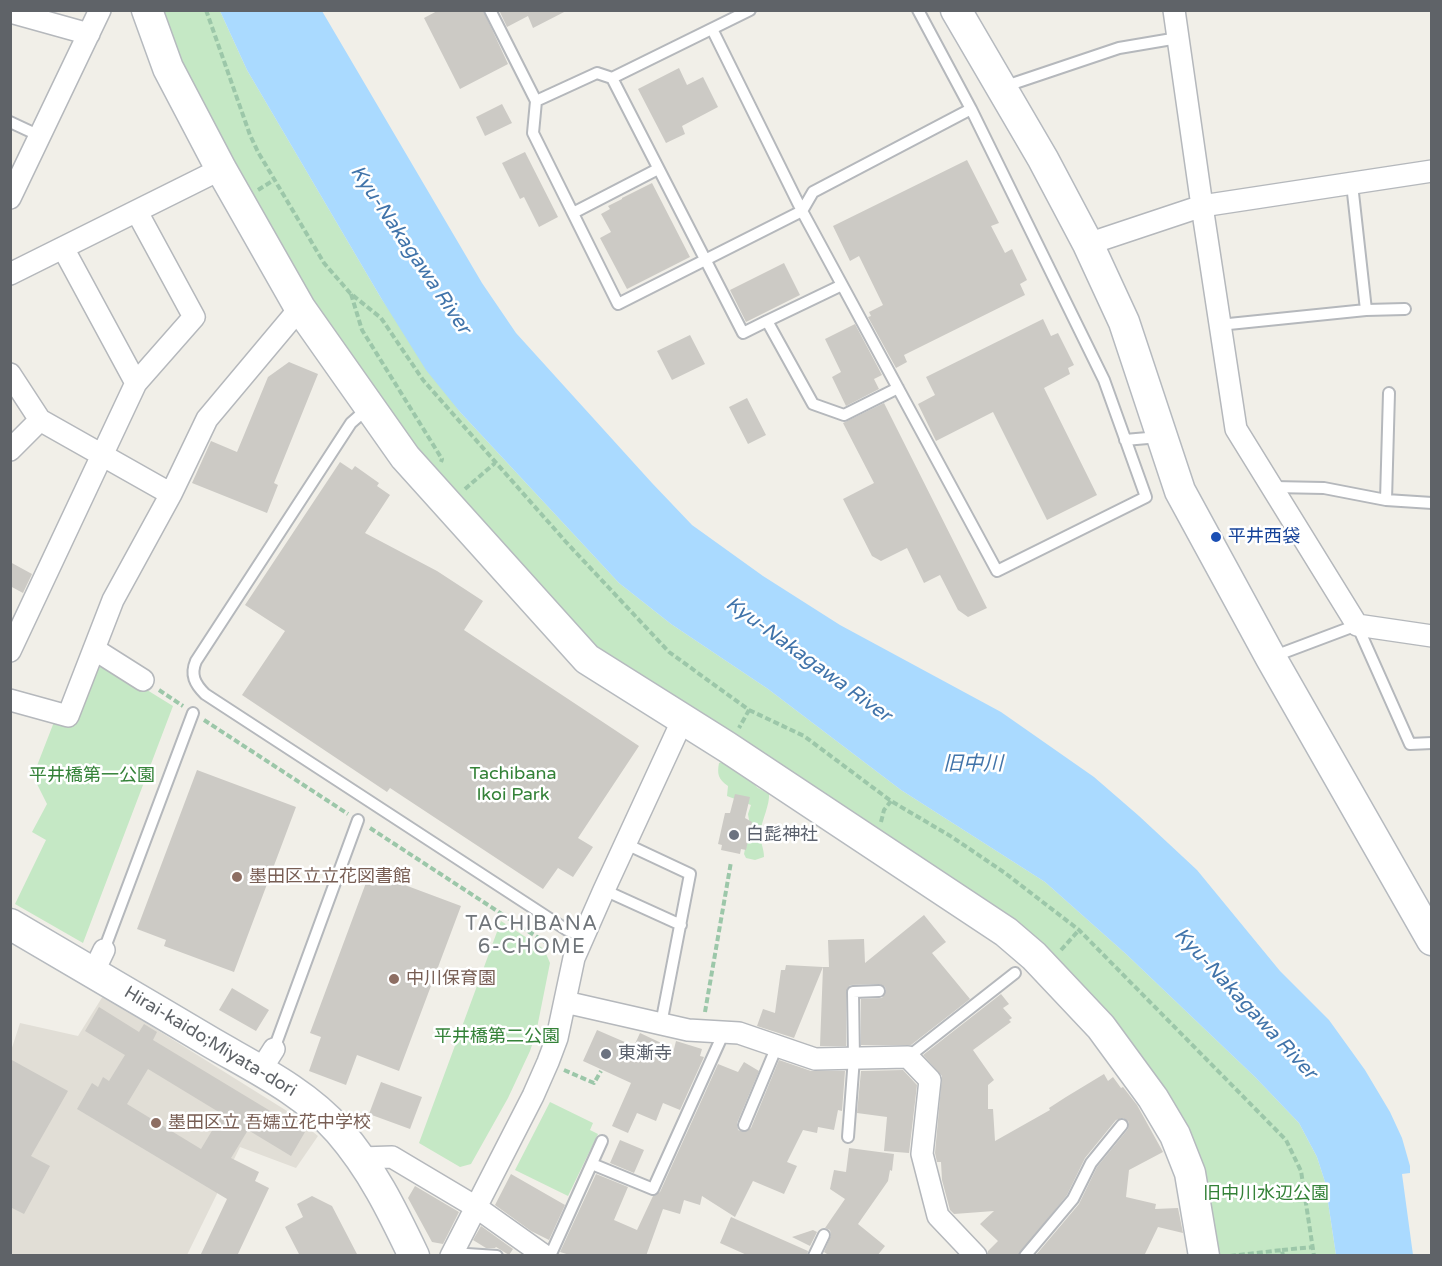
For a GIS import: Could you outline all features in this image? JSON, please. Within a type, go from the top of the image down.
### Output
[{"type":"street","points":[[10,198],[100,10]]},
{"type":"street","points":[[147,10],[168,68],[221,169],[300,308],[405,457],[587,658],[1006,932],[1034,956],[1101,1027],[1153,1098],[1175,1135],[1190,1173],[1204,1256]]},
{"type":"street","points":[[956,10],[1043,159],[1088,244],[1124,322],[1180,491],[1271,658],[1431,940]]},
{"type":"street","points":[[1174,10],[1236,429],[1357,625],[1431,636]]},
{"type":"street","points":[[10,12],[89,34]]},
{"type":"street","points":[[10,274],[221,169]]},
{"type":"street","points":[[1088,244],[1202,206],[1431,171]]},
{"type":"street","points":[[10,651],[136,383],[195,317],[137,212]]},
{"type":"street","points":[[63,248],[136,383]]},
{"type":"street","points":[[10,700],[68,717],[113,600],[171,494],[207,419],[300,308]]},
{"type":"street","points":[[10,374],[40,420],[171,494]]},
{"type":"street","points":[[10,450],[40,420]]},
{"type":"street","points":[[94,649],[143,680]]},
{"type":"street","points":[[451,1254],[529,1104],[548,1062],[557,1038],[574,958],[683,719]]},
{"type":"street","name":"Hirai-kaido;Miyata-dori","points":[[10,924],[99,961],[267,1060],[338,1129],[361,1158],[381,1188],[414,1256]]},
{"type":"street","points":[[565,1002],[688,1030],[739,1033],[815,1059],[908,1057],[930,1080],[922,1154],[938,1216],[976,1256]]},
{"type":"street","points":[[361,1158],[392,1157],[476,1207],[545,1256]]},
{"type":"lane","points":[[490,10],[536,101],[533,133],[618,304],[802,211],[813,192],[971,109]]},
{"type":"lane","points":[[536,101],[597,73],[612,78],[750,10]]},
{"type":"lane","points":[[712,29],[802,211],[997,571],[1146,497],[1104,380],[971,109],[918,10]]},
{"type":"lane","points":[[1001,87],[1119,48],[1178,38]]},
{"type":"lane","points":[[612,78],[743,333],[842,285]]},
{"type":"lane","points":[[10,123],[40,136]]},
{"type":"lane","points":[[573,213],[658,169]]},
{"type":"lane","points":[[1352,184],[1366,310]]},
{"type":"lane","points":[[1219,325],[1366,310],[1405,309]]},
{"type":"lane","points":[[767,321],[813,404],[844,415],[898,388]]},
{"type":"lane","points":[[1386,500],[1389,393]]},
{"type":"lane","points":[[370,407],[351,423],[196,661],[193,669],[197,686],[224,707],[567,930],[583,937]]},
{"type":"lane","points":[[1125,440],[1162,437]]},
{"type":"lane","points":[[1273,487],[1324,488],[1386,500],[1431,503]]},
{"type":"lane","points":[[1271,658],[1357,625],[1410,744],[1431,743]]},
{"type":"lane","points":[[99,961],[193,712]]},
{"type":"lane","points":[[267,1060],[358,820]]},
{"type":"lane","points":[[626,844],[690,874],[661,1024]]},
{"type":"lane","points":[[604,890],[681,925]]},
{"type":"lane","points":[[908,1057],[1015,973]]},
{"type":"lane","points":[[848,1137],[854,1058],[854,992],[879,991]]},
{"type":"lane","points":[[592,1164],[653,1189],[724,1032]]},
{"type":"lane","points":[[744,1125],[777,1046]]},
{"type":"lane","points":[[1025,1256],[1073,1199],[1091,1163],[1122,1125]]},
{"type":"lane","points":[[550,1256],[602,1141]]},
{"type":"lane","points":[[814,1256],[824,1234]]},
{"type":"lane","points":[[451,1254],[497,1256]]},
{"type":"path","points":[[206,10],[258,153],[324,263],[350,293],[381,318],[423,380],[495,463],[669,652],[749,710],[804,736],[891,801],[952,837],[1005,873],[1079,930],[1286,1140],[1302,1171],[1314,1256]]},
{"type":"path","points":[[350,293],[362,330],[442,459],[439,466]]},
{"type":"path","points":[[473,482],[495,463]]},
{"type":"path","points":[[744,720],[749,710]]},
{"type":"path","points":[[705,1013],[731,862]]},
{"type":"path","points":[[1058,952],[1079,930]]},
{"type":"path","points":[[559,1068],[594,1083],[601,1071]]},
{"type":"path","points":[[1230,1256],[1313,1247]]},
{"type":"path","points":[[1282,1250],[1283,1256]]},
{"type":"shaded area","name":"墨田区立 吾嬬立花中学校","points":[[103,996],[287,1111],[318,1136],[296,1168],[240,1147],[187,1255],[11,1256],[10,1054],[20,1023],[78,1036]]},
{"type":"green space","name":"旧中川水辺公園","points":[[157,11],[220,11],[247,70],[381,298],[460,412],[619,583],[671,624],[768,689],[901,790],[1045,882],[1126,954],[1255,1077],[1299,1123],[1317,1157],[1325,1182],[1336,1255],[1215,1255],[1204,1188],[1101,1014],[594,647],[429,464],[320,320],[223,151]]},
{"type":"green space","name":"平井橋第一公園","points":[[95,658],[173,706],[83,943],[15,904],[46,840],[32,832],[47,804],[33,776],[54,722],[72,727]]},
{"type":"green space","points":[[728,760],[758,788],[769,794],[760,833],[764,857],[755,860],[746,858],[744,854],[750,826],[748,814],[751,805],[727,796],[728,786],[719,776],[719,763]]},
{"type":"green space","name":"平井橋第二公園","points":[[501,921],[544,949],[550,963],[536,1033],[530,1051],[508,1098],[471,1164],[460,1167],[419,1143]]},
{"type":"green space","points":[[550,1102],[593,1123],[590,1130],[598,1134],[568,1196],[515,1170]]},
{"type":"water","name":"旧中川","points":[[220,11],[322,11],[482,283],[516,333],[692,525],[763,576],[840,625],[1001,712],[1094,777],[1197,870],[1280,971],[1329,1020],[1365,1070],[1390,1112],[1402,1138],[1410,1166],[1410,1173],[1402,1174],[1413,1255],[1336,1255],[1325,1182],[1317,1157],[1299,1123],[1255,1077],[1126,954],[1045,882],[901,790],[768,689],[671,624],[619,583],[460,412],[426,370],[247,70]]},
{"type":"building","points":[[439,10],[483,10],[508,64],[460,89],[424,18]]},
{"type":"building","points":[[499,10],[568,10],[533,28],[528,16],[507,27]]},
{"type":"building","points":[[679,68],[687,85],[703,77],[718,107],[682,126],[685,134],[666,143],[638,89]]},
{"type":"building","points":[[502,104],[512,123],[485,136],[476,117]]},
{"type":"building","points":[[525,152],[558,217],[539,227],[524,197],[520,199],[502,163]]},
{"type":"building","points":[[967,160],[999,223],[991,226],[1005,253],[1012,249],[1027,280],[1020,284],[1025,295],[904,355],[907,362],[896,368],[868,317],[871,316],[869,312],[883,305],[859,256],[850,261],[833,226]]},
{"type":"building","points":[[652,183],[690,257],[627,289],[600,238],[611,232],[601,214],[610,209],[608,206]]},
{"type":"building","points":[[784,263],[800,295],[746,322],[730,290]]},
{"type":"building","points":[[1043,319],[1051,336],[1058,333],[1074,365],[1068,368],[1070,374],[1044,388],[1097,495],[1047,520],[993,412],[936,441],[918,404],[935,395],[926,377]]},
{"type":"building","points":[[855,324],[882,375],[874,379],[879,389],[846,406],[832,377],[841,372],[825,339]]},
{"type":"building","points":[[690,335],[705,364],[672,380],[657,351]]},
{"type":"building","points":[[289,362],[318,374],[274,483],[278,485],[267,513],[192,483],[211,441],[237,452],[268,377]]},
{"type":"building","points":[[747,398],[766,435],[748,444],[729,407]]},
{"type":"building","points":[[884,403],[987,608],[968,617],[958,610],[940,575],[924,583],[907,548],[881,561],[872,556],[843,499],[874,483],[843,423]]},
{"type":"building","points":[[340,462],[352,470],[355,466],[379,483],[377,486],[390,495],[365,533],[437,571],[483,601],[464,630],[639,746],[578,838],[593,847],[573,877],[558,868],[543,889],[390,788],[387,792],[242,695],[285,631],[245,605]]},
{"type":"building","points":[[10,562],[32,574],[23,593],[10,586]]},
{"type":"building","points":[[197,770],[296,807],[234,972],[164,946],[166,940],[137,929]]},
{"type":"building","points":[[735,794],[750,797],[745,818],[752,822],[746,850],[741,849],[740,854],[721,850],[722,845],[718,844],[725,813],[730,813]]},
{"type":"building","points":[[370,872],[461,906],[399,1071],[357,1055],[346,1085],[309,1071],[321,1037],[310,1033]]},
{"type":"building","points":[[924,915],[946,942],[932,953],[970,999],[911,1045],[861,1045],[861,999],[882,998],[886,990],[879,984],[850,985],[846,992],[846,1046],[820,1046],[823,967],[829,967],[828,940],[864,939],[865,963]]},
{"type":"building","points":[[786,965],[823,967],[794,1038],[757,1026],[763,1009],[775,1013],[781,970],[785,970]]},
{"type":"building","points":[[232,988],[269,1010],[256,1031],[219,1010]]},
{"type":"building","points":[[1001,994],[1009,1004],[1003,1008],[1012,1018],[1009,1020],[1011,1022],[973,1050],[994,1080],[988,1085],[988,1109],[993,1109],[995,1141],[1050,1110],[1049,1108],[1104,1074],[1108,1081],[1113,1077],[1137,1105],[1163,1152],[1129,1170],[1126,1197],[1156,1204],[1155,1209],[1178,1208],[1183,1233],[1158,1227],[1144,1256],[1035,1256],[1079,1204],[1097,1167],[1128,1129],[1129,1122],[1123,1118],[1116,1120],[1085,1158],[1067,1195],[1018,1256],[988,1256],[988,1251],[998,1241],[980,1224],[994,1211],[954,1214],[950,1210],[942,1180],[941,1162],[937,1162],[935,1153],[942,1076],[923,1055]]},
{"type":"building","points":[[99,1007],[139,1032],[144,1024],[157,1032],[153,1040],[305,1132],[291,1156],[248,1130],[231,1158],[259,1172],[255,1181],[269,1188],[237,1256],[200,1256],[227,1199],[77,1109],[92,1083],[98,1087],[103,1077],[109,1081],[125,1055],[85,1031]],"holes":[[[148,1069],[222,1114],[201,1149],[127,1104]]]},
{"type":"building","points":[[597,1030],[634,1046],[640,1033],[674,1049],[676,1041],[702,1049],[700,1056],[704,1057],[680,1110],[663,1103],[656,1121],[637,1113],[628,1133],[612,1126],[631,1083],[583,1061]]},
{"type":"building","points":[[10,1059],[68,1091],[31,1156],[50,1166],[24,1214],[10,1207]]},
{"type":"building","points":[[779,1060],[811,1071],[845,1071],[842,1111],[838,1110],[834,1130],[818,1127],[817,1133],[803,1130],[787,1162],[797,1166],[784,1194],[753,1181],[735,1217],[702,1196],[700,1205],[684,1200],[680,1214],[663,1209],[646,1256],[573,1256],[560,1252],[596,1174],[628,1187],[614,1220],[637,1230],[653,1196],[660,1192],[718,1064],[738,1072],[744,1062],[759,1071],[737,1123],[738,1130],[744,1132],[751,1128]]},
{"type":"building","points":[[903,1070],[917,1085],[909,1153],[884,1151],[887,1117],[857,1113],[861,1071]]},
{"type":"building","points":[[381,1082],[422,1097],[410,1129],[369,1114]]},
{"type":"building","points":[[620,1140],[644,1150],[634,1173],[610,1163]]},
{"type":"building","points":[[849,1148],[894,1154],[888,1181],[858,1224],[885,1246],[877,1256],[830,1256],[824,1252],[831,1235],[830,1230],[825,1228],[845,1199],[830,1189],[834,1170],[846,1172]]},
{"type":"building","points":[[511,1174],[565,1205],[549,1240],[531,1231],[495,1205]]},
{"type":"building","points":[[415,1186],[459,1212],[443,1244],[432,1242],[408,1198]]},
{"type":"building","points":[[312,1196],[332,1206],[358,1256],[300,1256],[285,1227],[303,1217],[297,1204]]},
{"type":"building","points":[[731,1217],[808,1251],[807,1256],[749,1256],[720,1243]]},
{"type":"building","points":[[481,1226],[513,1249],[509,1255],[496,1247],[486,1248],[473,1240]]},
{"type":"building","points":[[813,1230],[817,1232],[810,1246],[792,1237]]},
{"type":"place","name":"平井西袋","points":[[1216,537]]},
{"type":"place","name":"白髭神社","points":[[734,835]]},
{"type":"place","name":"墨田区立立花図書館","points":[[237,877]]},
{"type":"place","name":"中川保育園","points":[[394,979]]},
{"type":"place","name":"東漸寺","points":[[606,1054]]},
{"type":"place","name":"墨田区立 吾嬬立花中学校","points":[[156,1123]]},
{"type":"district","name":"TACHIBANA 6-CHOME","points":[[532,936]]},
{"type":"water label","name":"Kyu-Nakagawa River","points":[[410,250]]},
{"type":"water label","name":"Kyu-Nakagawa River","points":[[808,660]]},
{"type":"water label","name":"Kyu-Nakagawa River","points":[[1245,1004]]},
{"type":"park label","name":"Tachibana Ikoi Park","points":[[513,784]]}]
